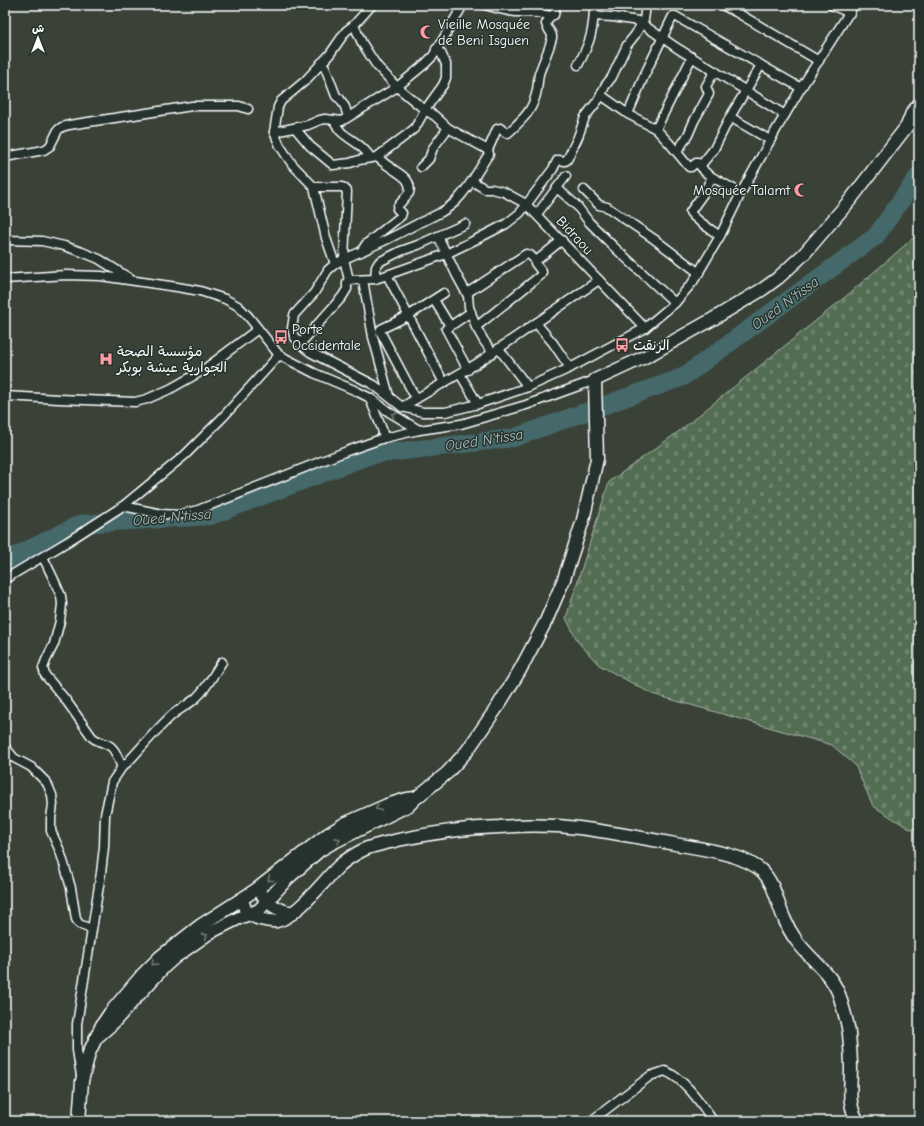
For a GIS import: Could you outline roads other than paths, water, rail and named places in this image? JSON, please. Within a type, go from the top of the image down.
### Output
[{"type":"main road","points":[[907,126],[912,113],[919,104]]},
{"type":"main road","points":[[95,1039],[112,1024],[175,957],[209,934],[259,910],[288,878],[320,850],[409,805],[447,773],[468,751],[520,670],[546,621],[564,579],[583,520],[597,459],[595,380],[649,355],[720,315],[763,289],[778,278],[804,254],[846,204],[907,126],[919,117]]},
{"type":"main road","points":[[78,1121],[82,1081],[89,1053],[102,1025],[110,1013],[143,974],[160,957],[201,925],[257,889],[328,834],[344,824],[387,805],[407,798],[416,798]]},
{"type":"main road","points":[[242,899],[249,914],[270,922],[280,920],[292,913],[310,897],[341,865],[367,848],[413,837],[452,831],[498,827],[537,826],[577,828],[670,843],[738,857],[751,863],[767,878],[773,889],[783,918],[791,933],[802,948],[826,973],[841,997],[849,1032],[852,1111],[858,1121]]},
{"type":"main road","points":[[257,889],[266,902],[283,911],[292,913]]},
{"type":"street","points":[[335,264],[326,238],[314,187],[292,164],[280,146],[274,132],[278,107],[281,101],[305,81],[330,54],[346,31],[354,25],[372,5]]},
{"type":"street","points":[[274,132],[295,128],[320,120],[340,121],[398,87],[432,56],[463,5]]},
{"type":"street","points":[[484,5],[512,11],[534,8],[550,16]]},
{"type":"street","points":[[556,5],[554,15],[550,16],[547,22],[546,27],[552,35],[552,38],[539,74],[537,91],[530,111],[524,119],[508,133],[500,128],[497,129],[488,150],[490,154],[472,181],[456,201],[441,212],[335,264],[328,270],[314,293],[294,315],[292,320],[294,336],[300,344],[310,352],[374,385],[402,407],[418,411],[435,412],[454,410],[478,404],[528,387],[570,368],[645,328],[675,303],[699,273],[770,140],[854,5]]},
{"type":"street","points":[[578,65],[589,42],[593,25],[594,5]]},
{"type":"street","points":[[349,280],[376,279],[446,254],[506,224],[520,213],[553,169],[557,161],[567,160],[578,137],[585,117],[601,95],[605,86],[612,77],[627,45],[642,24],[646,5]]},
{"type":"street","points":[[722,5],[819,61]]},
{"type":"street","points":[[832,5],[850,13]]},
{"type":"street","points":[[594,16],[623,18],[642,24],[785,115]]},
{"type":"street","points":[[628,114],[644,76],[673,16],[733,48],[801,88]]},
{"type":"street","points":[[354,25],[370,57],[398,87],[448,128],[488,150]]},
{"type":"street","points":[[295,128],[310,146],[333,165],[350,164],[359,160],[374,158],[415,128],[425,110],[443,85],[446,78],[446,64],[442,53],[436,49]]},
{"type":"street","points":[[656,129],[692,57]]},
{"type":"street","points":[[321,63],[325,67],[336,96],[345,107],[348,117]]},
{"type":"street","points":[[701,165],[714,149],[730,117],[761,65]]},
{"type":"street","points":[[676,152],[688,135],[709,94],[706,86],[715,71]]},
{"type":"street","points":[[601,95],[628,114],[656,129],[690,167],[698,163],[705,172],[712,177],[741,193]]},
{"type":"street","points":[[5,157],[44,150],[50,146],[58,130],[62,126],[192,106],[239,106],[248,109]]},
{"type":"street","points":[[730,117],[770,140]]},
{"type":"street","points":[[334,120],[341,132],[374,158],[406,178],[409,184],[410,191],[398,206],[398,210],[402,216],[366,244],[361,252]]},
{"type":"street","points":[[421,167],[429,159],[433,148],[448,128]]},
{"type":"street","points":[[537,214],[566,176]]},
{"type":"street","points":[[712,177],[704,194],[690,212],[720,236]]},
{"type":"street","name":"Bidraou","points":[[472,181],[485,189],[504,192],[526,204],[645,328]]},
{"type":"street","points":[[300,344],[342,297],[347,289],[347,282],[349,280],[344,259],[347,191],[342,187],[314,187]]},
{"type":"street","points":[[557,188],[577,206],[589,222],[614,247],[675,303]]},
{"type":"street","points":[[584,190],[599,205],[607,207],[654,239],[699,273]]},
{"type":"street","points":[[376,279],[376,267],[379,262],[465,224]]},
{"type":"street","points":[[438,236],[467,294],[476,327],[484,341],[496,351],[528,387]]},
{"type":"street","points":[[5,240],[42,241],[64,246],[99,259],[131,280]]},
{"type":"street","points":[[536,261],[562,240]]},
{"type":"street","points":[[467,294],[526,254],[530,255],[536,261],[535,263],[542,272],[542,274],[476,327]]},
{"type":"street","points":[[5,279],[66,275],[101,276],[200,291],[225,299],[238,306],[248,316],[279,355],[314,373],[370,398],[389,412],[419,430]]},
{"type":"street","points":[[387,275],[444,383]]},
{"type":"street","points":[[363,280],[373,337],[388,396]]},
{"type":"street","points":[[402,407],[464,372],[599,280]]},
{"type":"street","points":[[416,399],[380,331],[381,329],[408,316],[444,294]]},
{"type":"street","points":[[434,300],[450,326]]},
{"type":"street","points":[[471,312],[446,330],[478,404]]},
{"type":"street","points":[[536,323],[553,343],[570,368]]},
{"type":"street","points":[[5,396],[135,402],[147,399],[170,389],[202,371],[258,329]]},
{"type":"street","points":[[5,579],[43,557],[123,506],[185,455],[224,417],[279,355]]},
{"type":"street","points":[[123,506],[162,514],[178,515],[198,510],[384,438],[419,430],[461,424],[526,405],[595,380]]},
{"type":"street","points":[[370,398],[384,438]]},
{"type":"street","points":[[43,557],[61,596],[62,604],[60,621],[54,644],[44,664],[45,675],[65,699],[92,737],[96,741],[111,747],[122,767]]},
{"type":"street","points":[[82,1081],[77,1050],[77,1024],[101,873],[104,847],[105,815],[112,782],[122,767],[176,711],[188,705],[198,697],[222,662]]},
{"type":"street","points":[[5,747],[14,758],[30,767],[47,783],[52,795],[53,804],[51,831],[60,851],[71,888],[76,919],[79,924],[92,929]]},
{"type":"street","points":[[591,1121],[650,1076],[665,1071],[683,1082],[704,1107],[713,1121]]},
{"type":"waterway","name":"Oued N'tissa","points":[[5,561],[80,524],[210,516],[370,455],[513,438],[683,377],[876,236],[919,175]]},
{"type":"place","name":"Vieille Mosquée de Beni Isguen","points":[[427,32]]},
{"type":"place","name":"Mosquée Talamt","points":[[801,190]]},
{"type":"place","name":"Porte Occidentale","points":[[281,337]]},
{"type":"place","name":"الزنقت","points":[[622,345]]},
{"type":"place","name":"مؤسسة الصحة الجوارية عيشة بوبكر","points":[[106,359]]}]
